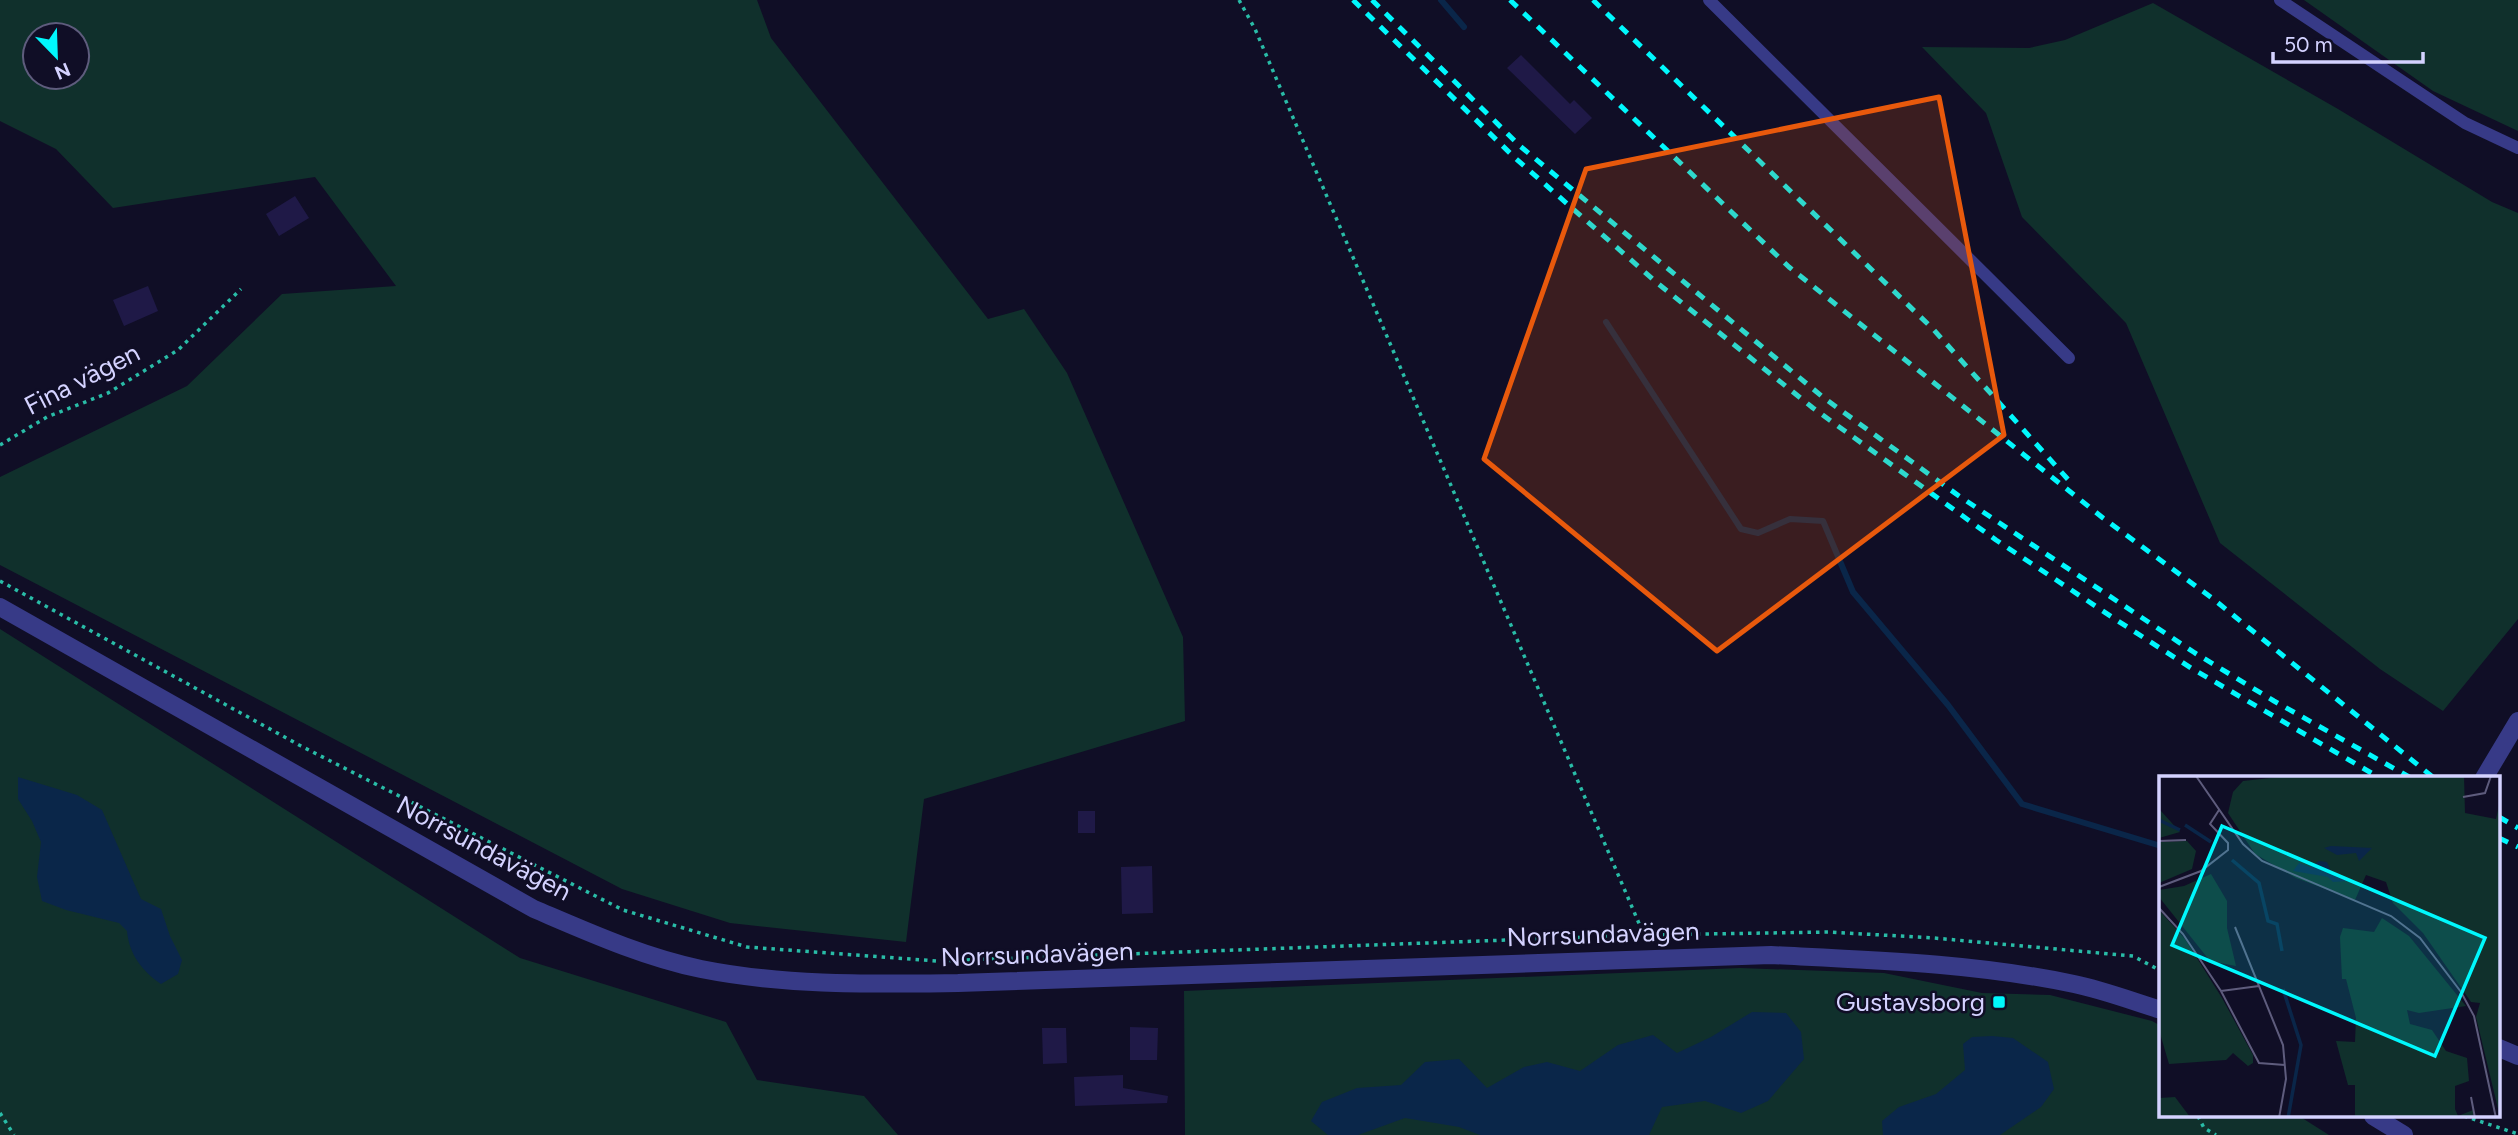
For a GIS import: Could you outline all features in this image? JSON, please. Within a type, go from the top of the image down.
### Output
[{"type":"street","name":"Norrsundavägen","points":[[0,607],[534,909],[614,943],[699,968],[771,980],[855,984],[958,983],[1772,955],[1933,964],[1984,970],[2076,984],[2159,1009]]},
{"type":"street","points":[[2485,776],[2516,723]]},
{"type":"street","points":[[2500,1048],[2518,1056]]},
{"type":"street","points":[[2376,1118],[2404,1135]]},
{"type":"lane","points":[[1709,0],[2069,358]]},
{"type":"lane","points":[[2280,0],[2465,123],[2518,148]]},
{"type":"path","points":[[1240,0],[1255,29],[1644,935],[1648,958]]},
{"type":"path","name":"Fina vägen","points":[[0,445],[47,417],[108,393],[178,350],[241,289]]},
{"type":"path","points":[[0,581],[301,746],[623,910],[747,947],[937,961],[1644,935],[1829,932],[1934,938],[2133,956],[2159,970]]},
{"type":"path","points":[[0,1114],[14,1135]]},
{"type":"path","points":[[2199,1118],[2204,1128],[2216,1135]]},
{"type":"path","points":[[2470,1118],[2518,1134]]},
{"type":"highlighted area","points":[[1939,97],[2004,435],[1717,651],[1484,459],[1586,169]]},
{"type":"green space","points":[[0,0],[757,0],[771,38],[988,319],[1024,309],[1067,373],[1183,637],[1185,721],[924,799],[906,942],[730,923],[622,889],[0,565],[0,477],[187,386],[282,294],[396,286],[315,177],[113,208],[56,149],[0,121]]},
{"type":"green space","points":[[2304,0],[2518,0],[2518,131],[2433,91]]},
{"type":"green space","points":[[2153,3],[2338,109],[2492,202],[2518,213],[2518,619],[2443,711],[2380,669],[2220,543],[2126,323],[2022,217],[1986,113],[1922,47],[2029,48],[2065,40]]},
{"type":"green space","points":[[0,629],[520,958],[726,1022],[757,1080],[864,1096],[898,1135],[0,1135]]},
{"type":"green space","points":[[1740,968],[1884,973],[1982,993],[2050,995],[2152,1021],[2159,1025],[2159,1118],[2302,1118],[2329,1135],[1185,1135],[1184,991]]},
{"type":"water","points":[[18,777],[77,795],[102,810],[141,899],[161,909],[182,960],[178,974],[161,984],[154,979],[142,968],[130,947],[127,931],[119,923],[42,901],[37,877],[41,842],[18,799]]},
{"type":"water","points":[[1752,1012],[1786,1013],[1801,1032],[1804,1059],[1768,1101],[1741,1113],[1705,1101],[1662,1107],[1649,1135],[1480,1135],[1459,1127],[1405,1118],[1358,1135],[1328,1135],[1311,1121],[1322,1102],[1357,1088],[1401,1085],[1425,1062],[1459,1059],[1487,1088],[1524,1067],[1547,1062],[1580,1071],[1618,1045],[1653,1035],[1677,1053],[1711,1037]]},
{"type":"water","points":[[1972,1037],[2013,1038],[2048,1062],[2054,1089],[2041,1107],[2000,1135],[1883,1135],[1882,1121],[1899,1107],[1936,1094],[1965,1070],[1963,1044]]},
{"type":"building","points":[[1521,55],[1570,104],[1574,100],[1592,118],[1575,134],[1507,68]]},
{"type":"building","points":[[295,196],[309,218],[279,236],[266,214]]},
{"type":"building","points":[[148,286],[158,311],[124,326],[113,300]]},
{"type":"building","points":[[1078,811],[1095,811],[1095,833],[1078,833]]},
{"type":"building","points":[[1152,866],[1153,913],[1122,914],[1121,867]]},
{"type":"building","points":[[1130,1027],[1158,1028],[1157,1060],[1130,1060]]},
{"type":"building","points":[[1042,1028],[1066,1028],[1067,1063],[1043,1064]]},
{"type":"building","points":[[1123,1075],[1123,1088],[1168,1096],[1167,1103],[1075,1106],[1074,1077]]},
{"type":"waterway","points":[[1441,0],[1464,27]]},
{"type":"waterway","points":[[1606,322],[1741,529],[1758,533],[1790,519],[1823,521],[1853,592],[1948,705],[2022,804],[2159,845]]},
{"type":"railway","points":[[1353,0],[1514,157],[1656,282],[1813,408],[1996,540],[2118,621],[2191,668],[2377,776]]},
{"type":"railway","points":[[1372,0],[1520,146],[1824,398],[1959,496],[2195,653],[2407,776]]},
{"type":"railway","points":[[1510,0],[1789,267],[2103,518],[2212,598],[2432,776]]},
{"type":"railway","points":[[1593,0],[1933,329],[2073,485]]},
{"type":"railway","points":[[2500,818],[2518,828]]},
{"type":"railway","points":[[2500,838],[2518,847]]},
{"type":"place","name":"Gustavsborg","points":[[1999,1002]]}]
